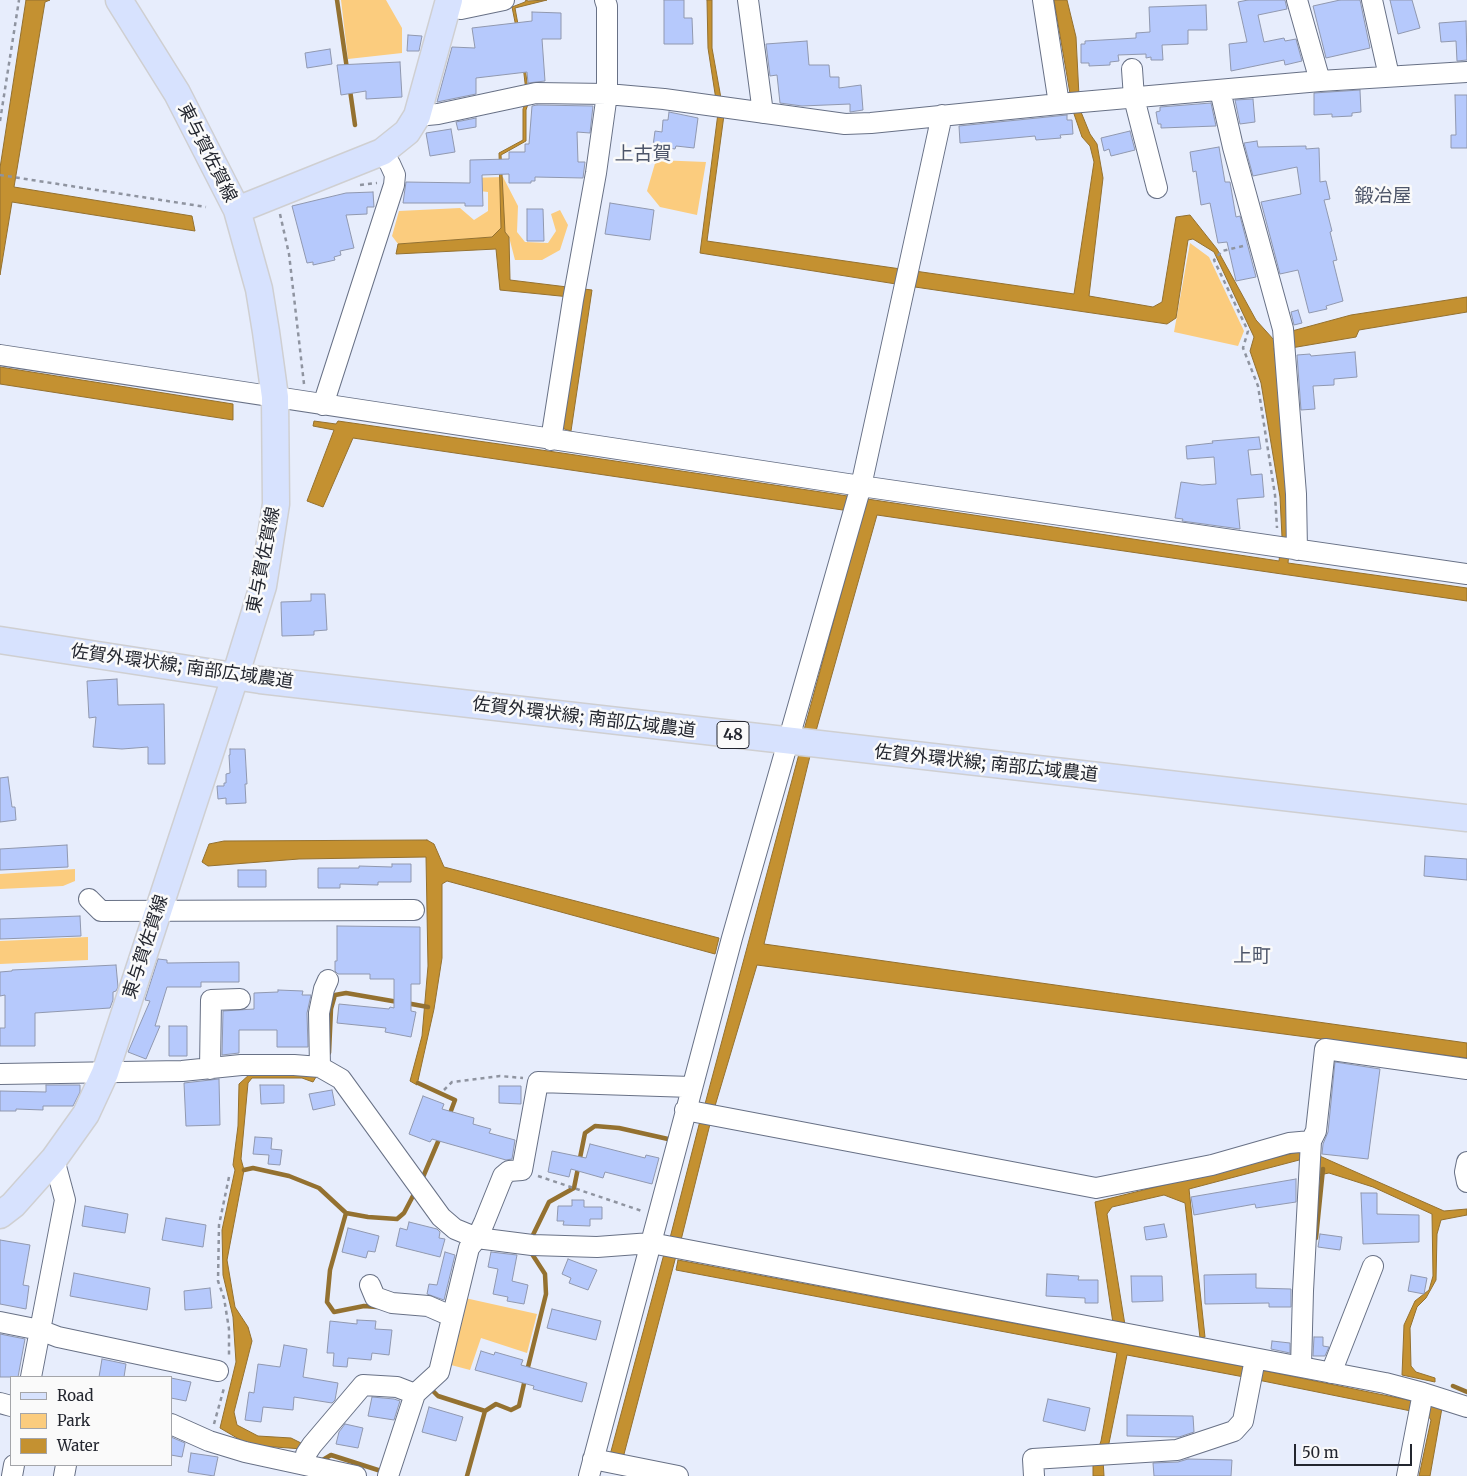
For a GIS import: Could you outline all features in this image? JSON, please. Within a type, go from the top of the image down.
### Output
[{"type":"main road","name":"東与賀佐賀線","points":[[0,1215],[14,1205],[54,1159],[86,1114],[105,1073],[263,586],[276,504],[275,398],[259,289],[237,210],[176,93],[120,0]]},
{"type":"main road","points":[[237,210],[382,152],[407,132],[417,116],[448,3]]},
{"type":"main road","name":"佐賀外環状線; 南部広域農道","points":[[0,640],[235,677],[1467,818]]},
{"type":"street","points":[[448,3],[461,10],[504,0]]},
{"type":"street","points":[[551,440],[574,290],[596,173],[607,94],[607,6],[605,0]]},
{"type":"street","points":[[748,0],[763,113]]},
{"type":"street","points":[[1043,0],[1070,103]]},
{"type":"street","points":[[1297,0],[1320,81]]},
{"type":"street","points":[[1372,0],[1389,76]]},
{"type":"street","points":[[1132,69],[1134,98],[1157,188]]},
{"type":"street","points":[[417,116],[438,114],[529,94],[607,94],[844,124],[871,123],[1320,81],[1467,72]]},
{"type":"street","points":[[1220,90],[1283,342],[1296,494],[1287,548]]},
{"type":"street","points":[[678,1476],[591,1468],[691,1087],[860,490],[942,115]]},
{"type":"street","points":[[323,405],[394,185],[395,175],[382,152]]},
{"type":"street","points":[[0,355],[860,490],[1467,574]]},
{"type":"street","points":[[90,899],[101,911],[414,910]]},
{"type":"street","points":[[320,1067],[319,1013],[328,980]]},
{"type":"street","points":[[210,1068],[211,1000],[240,999]]},
{"type":"street","points":[[1301,1367],[1310,1166],[1312,1141],[1316,1131],[1325,1049],[1467,1069]]},
{"type":"street","points":[[0,1074],[182,1071],[241,1065],[320,1067],[341,1079],[441,1217],[455,1229],[477,1238],[532,1245],[597,1247],[651,1243],[1331,1373],[1424,1393],[1467,1407]]},
{"type":"street","points":[[388,1476],[415,1394],[439,1372],[451,1316],[469,1248],[477,1238],[503,1176],[509,1171],[522,1170],[538,1082],[691,1087]]},
{"type":"street","points":[[685,1110],[1096,1188],[1212,1165],[1289,1143],[1312,1141]]},
{"type":"street","points":[[31,1376],[66,1200],[54,1159]]},
{"type":"street","points":[[1467,1162],[1465,1172],[1467,1182]]},
{"type":"street","points":[[1331,1373],[1373,1266]]},
{"type":"street","points":[[370,1285],[375,1296],[392,1303],[428,1306],[451,1316]]},
{"type":"street","points":[[0,1322],[40,1330],[58,1337],[224,1372]]},
{"type":"street","points":[[1034,1476],[1033,1459],[1178,1450],[1234,1431],[1243,1421],[1255,1359]]},
{"type":"street","points":[[306,1465],[306,1454],[312,1445],[362,1385],[398,1387],[415,1394]]},
{"type":"street","points":[[1407,1476],[1424,1393]]},
{"type":"street","points":[[172,1424],[212,1442],[245,1452],[356,1476]]},
{"type":"path","points":[[0,121],[19,0]]},
{"type":"path","points":[[0,175],[206,207]]},
{"type":"path","points":[[359,185],[368,183],[394,185]]},
{"type":"path","points":[[279,209],[289,254],[304,387],[323,405]]},
{"type":"path","points":[[1222,252],[1214,260],[1248,331],[1243,348],[1258,386],[1275,495],[1287,548]]},
{"type":"path","points":[[444,1090],[452,1082],[500,1076],[531,1078],[538,1082]]},
{"type":"path","points":[[522,1170],[563,1186],[658,1216]]},
{"type":"path","points":[[212,1442],[229,1329],[224,1298],[218,1281],[219,1225],[228,1177]]},
{"type":"green space","points":[[341,0],[386,0],[402,28],[402,53],[348,59]]},
{"type":"green space","points":[[656,160],[706,162],[697,215],[660,207],[647,191]]},
{"type":"green space","points":[[503,177],[518,206],[517,232],[525,242],[548,243],[556,231],[551,214],[560,210],[568,225],[560,250],[542,260],[515,260],[509,237],[505,232],[492,237],[398,244],[392,236],[399,211],[460,208],[474,220],[488,211],[488,192],[470,190],[470,178]]},
{"type":"green space","points":[[1190,243],[1209,257],[1244,331],[1238,346],[1174,332]]},
{"type":"green space","points":[[75,869],[75,881],[63,886],[0,889],[0,874]]},
{"type":"green space","points":[[88,937],[88,960],[0,964],[0,941]]},
{"type":"green space","points":[[465,1298],[537,1314],[527,1353],[481,1338],[470,1370],[451,1365]]},
{"type":"water","points":[[26,0],[50,0],[45,2],[14,187],[192,216],[195,231],[12,202],[0,275],[0,168]]},
{"type":"water","points":[[526,0],[547,0],[515,8],[524,57],[529,101],[526,110],[526,141],[501,155],[505,232],[509,237],[510,280],[592,290],[571,431],[561,428],[580,298],[500,290],[496,249],[396,254],[398,244],[492,237],[501,228],[499,153],[523,140],[523,109],[527,100],[522,57],[512,7]]},
{"type":"water","points":[[707,0],[712,0],[712,48],[724,115],[707,241],[1074,294],[1094,162],[1090,146],[1082,137],[1073,111],[1054,0],[1067,0],[1076,37],[1081,112],[1090,134],[1097,144],[1103,178],[1089,296],[1153,307],[1162,302],[1176,217],[1190,215],[1217,249],[1256,320],[1274,340],[1279,340],[1292,331],[1351,315],[1467,297],[1467,312],[1359,330],[1356,337],[1291,348],[1279,346],[1274,348],[1289,486],[1290,542],[1288,563],[1467,588],[1467,601],[877,515],[816,731],[804,730],[863,513],[353,438],[323,507],[307,501],[334,430],[313,426],[314,421],[336,424],[338,421],[1279,561],[1282,537],[1280,497],[1261,383],[1250,351],[1254,337],[1214,252],[1193,239],[1188,240],[1176,318],[1167,324],[700,253],[718,113],[708,48]]},
{"type":"water","points":[[0,367],[233,404],[233,420],[0,384]]},
{"type":"water","points":[[799,754],[810,756],[764,944],[1467,1043],[1467,1058],[757,965],[715,1106],[705,1104]]},
{"type":"water","points":[[427,840],[434,844],[444,867],[719,938],[715,954],[447,881],[442,884],[442,958],[434,1009],[417,1085],[410,1081],[422,1036],[428,966],[426,857],[299,859],[208,866],[202,862],[209,844],[224,841]]},
{"type":"water","points":[[251,1073],[311,1074],[316,1077],[313,1082],[302,1078],[252,1078],[248,1083],[241,1159],[244,1170],[227,1260],[235,1307],[248,1327],[252,1341],[234,1412],[237,1425],[258,1436],[291,1438],[301,1443],[302,1449],[249,1445],[220,1428],[236,1362],[233,1317],[223,1275],[222,1230],[235,1170],[233,1165],[238,1126],[239,1084]]},
{"type":"water","points":[[701,1117],[711,1120],[681,1240],[670,1238]]},
{"type":"water","points":[[1306,1150],[1444,1211],[1467,1209],[1467,1215],[1441,1220],[1437,1234],[1436,1280],[1426,1298],[1417,1307],[1410,1328],[1411,1366],[1416,1372],[1435,1378],[1435,1382],[1402,1375],[1404,1325],[1415,1301],[1429,1290],[1433,1276],[1432,1214],[1373,1187],[1329,1173],[1319,1175],[1303,1159],[1189,1189],[1205,1337],[1200,1338],[1185,1203],[1164,1195],[1112,1207],[1107,1214],[1125,1325],[1113,1323],[1095,1202]]},
{"type":"water","points":[[664,1254],[676,1256],[623,1458],[610,1455]]},
{"type":"water","points":[[678,1260],[1246,1367],[1244,1377],[1127,1355],[1108,1448],[1103,1460],[1104,1476],[1093,1476],[1093,1463],[1101,1441],[1117,1353],[676,1270]]},
{"type":"water","points":[[1261,1370],[1413,1401],[1411,1411],[1258,1380]]},
{"type":"water","points":[[1429,1405],[1442,1408],[1430,1476],[1419,1476],[1431,1420],[1427,1414]]},
{"type":"building","points":[[664,0],[684,0],[684,18],[692,18],[693,44],[664,44]]},
{"type":"building","points":[[1248,0],[1285,0],[1287,9],[1258,15],[1264,42],[1284,38],[1285,41],[1296,39],[1302,61],[1285,65],[1284,60],[1231,71],[1229,44],[1247,42],[1238,2]]},
{"type":"building","points":[[1340,0],[1360,0],[1370,48],[1326,58],[1313,6]]},
{"type":"building","points":[[1390,0],[1412,0],[1420,28],[1398,34]]},
{"type":"building","points":[[1206,5],[1207,30],[1188,30],[1188,44],[1162,45],[1163,60],[1151,60],[1151,57],[1146,58],[1146,54],[1118,55],[1119,61],[1110,62],[1110,65],[1089,66],[1089,63],[1081,63],[1081,44],[1085,44],[1085,41],[1136,38],[1136,33],[1150,32],[1149,7]]},
{"type":"building","points":[[532,12],[561,13],[561,39],[542,39],[545,81],[528,83],[527,72],[476,78],[476,94],[437,102],[452,47],[475,48],[472,28],[532,21]]},
{"type":"building","points":[[1466,21],[1467,60],[1457,61],[1456,41],[1441,42],[1439,23]]},
{"type":"building","points":[[408,35],[422,36],[419,51],[407,51]]},
{"type":"building","points":[[807,41],[809,65],[829,65],[830,77],[839,77],[839,88],[861,85],[863,110],[850,112],[850,104],[802,106],[780,103],[777,75],[770,76],[766,44]]},
{"type":"building","points":[[330,49],[332,64],[307,68],[305,53]]},
{"type":"building","points":[[400,62],[402,97],[366,99],[366,91],[341,95],[337,65]]},
{"type":"building","points":[[1360,90],[1361,112],[1352,113],[1352,116],[1332,117],[1332,114],[1314,115],[1314,93]]},
{"type":"building","points":[[1455,95],[1467,95],[1467,148],[1451,148],[1451,135],[1456,135]]},
{"type":"building","points":[[1253,99],[1255,122],[1240,124],[1235,100]]},
{"type":"building","points":[[1211,103],[1216,126],[1161,128],[1161,124],[1158,124],[1156,112],[1160,111],[1160,107]]},
{"type":"building","points":[[532,106],[593,106],[590,133],[577,132],[578,162],[585,162],[583,178],[535,177],[535,181],[531,181],[531,183],[509,183],[509,174],[482,175],[483,206],[465,206],[465,203],[403,203],[406,182],[470,183],[470,160],[509,159],[509,152],[525,152],[525,144],[529,144]]},
{"type":"building","points":[[669,112],[698,118],[694,148],[676,146],[675,149],[653,146],[655,131],[662,132],[663,120],[668,120]]},
{"type":"building","points":[[1067,115],[1067,120],[1072,120],[1073,134],[1060,135],[1061,138],[1036,140],[1035,136],[960,143],[959,126]]},
{"type":"building","points":[[476,118],[476,127],[458,130],[456,122]]},
{"type":"building","points":[[451,129],[455,152],[430,156],[426,133]]},
{"type":"building","points":[[1130,131],[1135,150],[1111,156],[1109,149],[1104,151],[1101,138]]},
{"type":"building","points":[[1257,141],[1258,147],[1306,146],[1306,149],[1319,148],[1320,182],[1326,181],[1330,199],[1324,200],[1337,260],[1333,261],[1343,301],[1326,306],[1327,309],[1309,313],[1298,270],[1280,274],[1261,202],[1301,194],[1297,167],[1253,176],[1244,143]]},
{"type":"building","points":[[1219,147],[1225,182],[1230,182],[1236,217],[1240,216],[1256,277],[1236,281],[1227,242],[1218,243],[1210,203],[1201,205],[1196,171],[1193,172],[1190,152]]},
{"type":"building","points":[[373,192],[374,207],[367,207],[367,214],[346,215],[354,248],[340,251],[341,255],[334,257],[335,260],[313,265],[313,262],[307,263],[292,206],[346,193]]},
{"type":"building","points":[[610,203],[654,210],[650,240],[605,234]]},
{"type":"building","points":[[527,209],[543,209],[544,241],[527,241]]},
{"type":"building","points":[[1298,310],[1302,323],[1294,325],[1291,312]]},
{"type":"building","points":[[1355,352],[1357,377],[1334,379],[1334,385],[1313,386],[1315,409],[1301,410],[1297,355],[1310,354],[1311,356]]},
{"type":"building","points":[[1259,437],[1261,449],[1248,450],[1251,475],[1262,474],[1264,497],[1237,499],[1240,529],[1182,521],[1183,519],[1175,518],[1181,482],[1202,485],[1216,484],[1214,457],[1187,459],[1186,446],[1213,443],[1212,441]]},
{"type":"building","points":[[311,594],[325,594],[327,630],[314,631],[314,635],[282,636],[281,602],[311,601]]},
{"type":"building","points":[[117,679],[118,705],[164,704],[165,764],[148,764],[148,747],[122,749],[93,747],[96,717],[89,718],[87,681]]},
{"type":"building","points":[[230,749],[245,749],[246,803],[226,804],[226,798],[218,799],[217,786],[224,786],[226,774],[230,773]]},
{"type":"building","points":[[8,777],[12,807],[15,807],[16,820],[0,822],[0,778]]},
{"type":"building","points":[[67,845],[68,867],[0,870],[0,849]]},
{"type":"building","points":[[1425,856],[1467,859],[1467,880],[1424,876]]},
{"type":"building","points":[[392,864],[411,864],[411,882],[378,882],[378,885],[340,884],[340,888],[318,888],[318,868],[392,867]]},
{"type":"building","points":[[238,870],[266,870],[266,887],[238,887]]},
{"type":"building","points":[[80,916],[81,936],[0,939],[0,919]]},
{"type":"building","points":[[337,926],[420,927],[420,984],[411,984],[411,1011],[416,1012],[411,1037],[385,1032],[386,1028],[337,1023],[339,1004],[394,1008],[394,979],[370,979],[370,974],[338,974],[335,971],[335,961],[337,961]]},
{"type":"building","points":[[158,959],[167,960],[167,963],[239,962],[239,982],[201,982],[201,987],[167,987],[155,1026],[160,1026],[146,1059],[128,1052],[150,1001],[145,1000]]},
{"type":"building","points":[[116,965],[118,987],[113,992],[110,1008],[35,1013],[35,1046],[0,1046],[0,1028],[5,1028],[5,995],[0,996],[0,972]]},
{"type":"building","points":[[278,990],[303,991],[302,995],[311,995],[307,1013],[308,1047],[277,1047],[277,1030],[239,1030],[239,1053],[222,1055],[223,1011],[254,1009],[254,993],[278,992]]},
{"type":"building","points":[[169,1026],[187,1026],[187,1056],[169,1056]]},
{"type":"building","points":[[1335,1062],[1380,1069],[1368,1159],[1322,1154],[1323,1144],[1328,1132]]},
{"type":"building","points":[[219,1079],[220,1125],[186,1126],[184,1083]]},
{"type":"building","points":[[46,1085],[80,1085],[80,1092],[73,1106],[43,1106],[43,1110],[16,1109],[16,1111],[0,1111],[0,1091],[46,1092]]},
{"type":"building","points":[[260,1085],[284,1085],[284,1103],[261,1104]]},
{"type":"building","points":[[499,1086],[521,1086],[521,1104],[499,1103]]},
{"type":"building","points":[[332,1090],[335,1105],[313,1110],[309,1094]]},
{"type":"building","points":[[423,1096],[444,1104],[442,1109],[474,1118],[473,1124],[491,1129],[489,1133],[515,1140],[512,1159],[506,1160],[432,1139],[430,1142],[409,1134]]},
{"type":"building","points":[[255,1137],[272,1138],[271,1149],[282,1150],[280,1165],[268,1164],[269,1155],[253,1154]]},
{"type":"building","points":[[590,1144],[645,1158],[646,1155],[659,1158],[652,1184],[605,1172],[603,1178],[571,1169],[569,1177],[548,1172],[552,1151],[586,1158]]},
{"type":"building","points":[[1296,1179],[1296,1202],[1256,1208],[1255,1204],[1194,1215],[1191,1197]]},
{"type":"building","points":[[1361,1193],[1377,1193],[1377,1214],[1419,1215],[1419,1242],[1363,1244]]},
{"type":"building","points":[[572,1200],[584,1200],[584,1207],[602,1207],[602,1219],[590,1219],[590,1226],[563,1225],[564,1221],[557,1221],[558,1206],[572,1206]]},
{"type":"building","points":[[85,1206],[128,1214],[125,1233],[82,1226]]},
{"type":"building","points":[[166,1218],[206,1225],[203,1247],[162,1240]]},
{"type":"building","points":[[409,1222],[437,1229],[440,1232],[439,1238],[445,1239],[440,1257],[396,1246],[400,1228],[407,1230]]},
{"type":"building","points":[[1164,1224],[1167,1237],[1146,1240],[1144,1227]]},
{"type":"building","points":[[348,1228],[379,1236],[375,1252],[368,1251],[366,1258],[342,1252]]},
{"type":"building","points":[[1320,1234],[1342,1237],[1340,1250],[1318,1247]]},
{"type":"building","points":[[0,1240],[30,1245],[23,1285],[29,1286],[26,1309],[0,1304]]},
{"type":"building","points":[[445,1252],[455,1255],[444,1300],[427,1294],[429,1284],[437,1285]]},
{"type":"building","points":[[491,1252],[517,1255],[512,1281],[528,1285],[524,1304],[507,1301],[508,1297],[493,1294],[498,1269],[488,1267]]},
{"type":"building","points":[[568,1259],[597,1270],[588,1290],[569,1283],[571,1278],[562,1274]]},
{"type":"building","points":[[74,1273],[150,1288],[147,1310],[70,1296]]},
{"type":"building","points":[[1047,1274],[1079,1276],[1078,1280],[1098,1280],[1098,1303],[1085,1303],[1085,1298],[1046,1296]]},
{"type":"building","points":[[1256,1274],[1256,1288],[1291,1289],[1291,1307],[1269,1307],[1269,1303],[1205,1304],[1204,1275]]},
{"type":"building","points":[[1411,1275],[1427,1278],[1424,1294],[1408,1291]]},
{"type":"building","points":[[1131,1276],[1162,1276],[1163,1301],[1132,1302]]},
{"type":"building","points":[[210,1288],[212,1308],[185,1310],[184,1291]]},
{"type":"building","points":[[552,1309],[601,1321],[596,1340],[547,1328]]},
{"type":"building","points":[[357,1320],[376,1321],[375,1329],[392,1330],[389,1355],[372,1353],[371,1360],[348,1358],[347,1367],[333,1366],[334,1353],[327,1353],[330,1321],[357,1324]]},
{"type":"building","points":[[0,1334],[25,1339],[18,1376],[0,1377]]},
{"type":"building","points":[[1314,1337],[1323,1337],[1323,1346],[1329,1347],[1325,1356],[1313,1356]]},
{"type":"building","points":[[1272,1341],[1290,1343],[1290,1353],[1271,1349]]},
{"type":"building","points":[[284,1345],[307,1349],[303,1377],[338,1383],[335,1400],[332,1403],[294,1397],[293,1410],[263,1407],[261,1422],[245,1420],[249,1392],[254,1393],[258,1364],[280,1367]]},
{"type":"building","points":[[481,1351],[494,1355],[495,1352],[523,1360],[521,1365],[587,1383],[582,1402],[533,1389],[534,1386],[475,1370]]},
{"type":"building","points":[[102,1359],[126,1364],[124,1376],[99,1376]]},
{"type":"building","points":[[172,1378],[191,1382],[186,1401],[172,1398]]},
{"type":"building","points":[[372,1397],[400,1401],[394,1420],[368,1416]]},
{"type":"building","points":[[1048,1399],[1090,1408],[1085,1431],[1043,1421]]},
{"type":"building","points":[[429,1407],[463,1417],[456,1441],[422,1432]]},
{"type":"building","points":[[1127,1415],[1193,1416],[1194,1432],[1179,1437],[1127,1436]]},
{"type":"building","points":[[345,1424],[363,1428],[358,1448],[336,1444],[339,1432]]},
{"type":"building","points":[[172,1437],[185,1443],[182,1457],[172,1455]]},
{"type":"building","points":[[191,1453],[218,1457],[214,1476],[188,1472]]},
{"type":"building","points":[[1188,1459],[1232,1460],[1231,1476],[1154,1476],[1153,1463],[1178,1462]]},
{"type":"waterway","points":[[337,0],[347,69]]},
{"type":"waterway","points":[[350,90],[355,125]]},
{"type":"waterway","points":[[329,1053],[331,1009],[335,995],[346,993],[398,1002]]},
{"type":"waterway","points":[[406,1003],[428,1007]]},
{"type":"waterway","points":[[418,1083],[455,1100],[449,1116]]},
{"type":"waterway","points":[[531,1239],[549,1202],[574,1188],[585,1133],[595,1126],[619,1128],[668,1139]]},
{"type":"waterway","points":[[423,1177],[440,1137]]},
{"type":"waterway","points":[[244,1170],[253,1168],[289,1176],[319,1188],[346,1213],[330,1270],[327,1302],[334,1312],[364,1306],[377,1307]]},
{"type":"waterway","points":[[1316,1238],[1323,1169]]},
{"type":"waterway","points":[[346,1213],[397,1219],[404,1213],[414,1194]]},
{"type":"waterway","points":[[527,1371],[546,1294],[545,1274],[532,1254]]},
{"type":"waterway","points":[[485,1411],[496,1404],[511,1410],[519,1406],[525,1379]]},
{"type":"waterway","points":[[1453,1386],[1467,1392]]},
{"type":"waterway","points":[[433,1391],[438,1396],[485,1411],[467,1476]]},
{"type":"waterway","points":[[321,1461],[331,1455],[381,1471]]},
{"type":"district","name":"上古賀","points":[[643,155]]},
{"type":"district","name":"鍛冶屋","points":[[1383,197]]},
{"type":"district","name":"上町","points":[[1252,957]]}]
